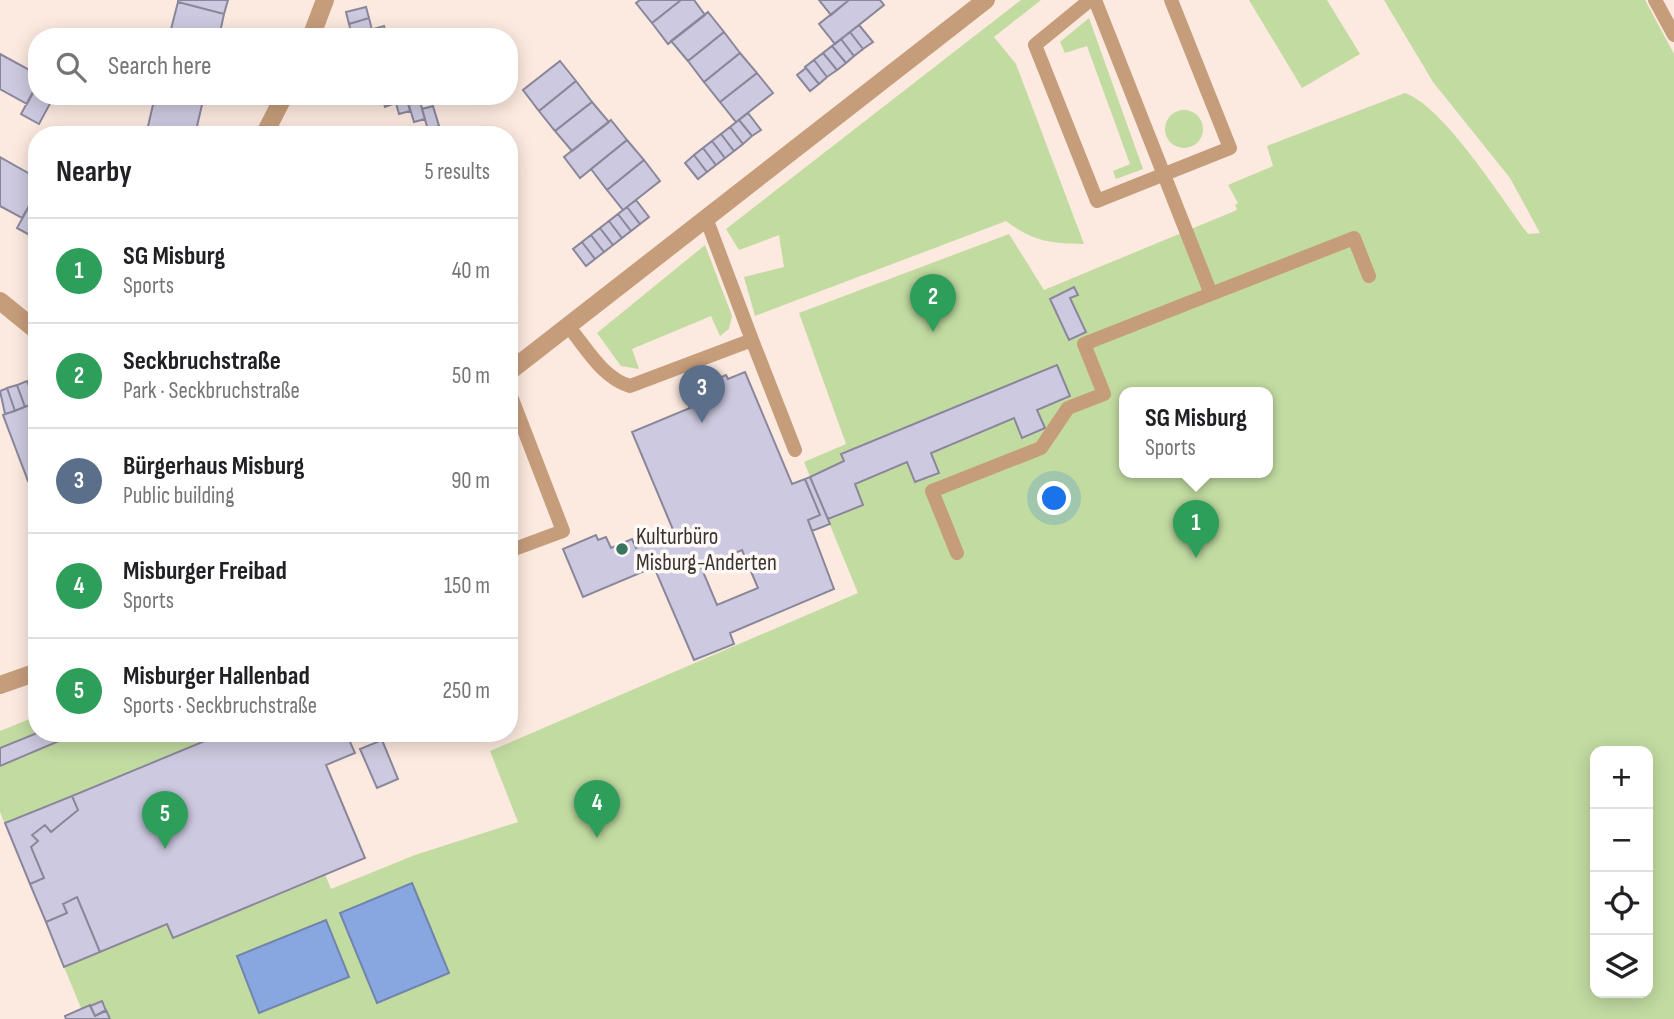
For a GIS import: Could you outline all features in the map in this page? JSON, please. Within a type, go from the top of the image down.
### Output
[{"type":"street","points":[[314,28],[325,0]]},
{"type":"street","points":[[518,365],[986,0]]},
{"type":"street","points":[[269,126],[279,105]]},
{"type":"street","points":[[0,301],[28,324]]},
{"type":"street","points":[[0,685],[28,675]]},
{"type":"lane","points":[[1171,0],[1230,148],[1164,174],[1097,201],[1035,45],[1093,0],[1164,174],[1212,294]]},
{"type":"lane","points":[[1655,0],[1674,35]]},
{"type":"lane","points":[[706,218],[795,450]]},
{"type":"lane","points":[[957,553],[932,491],[1041,448],[1068,408],[1104,394],[1084,344],[1354,238],[1369,276]]},
{"type":"lane","points":[[568,326],[606,373],[619,383],[630,386],[752,340]]},
{"type":"lane","points":[[518,414],[563,531],[518,548]]},
{"type":"green space","points":[[1021,0],[1041,0],[994,37],[1016,64],[1084,244],[1043,240],[1006,221],[755,316],[744,277],[784,267],[779,235],[739,250],[726,229]]},
{"type":"green space","points":[[1249,0],[1327,0],[1360,54],[1302,88]]},
{"type":"green space","points":[[1384,0],[1645,0],[1674,54],[1674,1019],[66,1019],[65,1016],[81,1008],[0,812],[0,731],[28,720],[28,742],[350,742],[355,753],[303,775],[285,776],[331,889],[415,855],[518,822],[490,751],[511,742],[518,742],[518,739],[858,593],[804,462],[846,444],[799,313],[1009,234],[1044,290],[1237,210],[1235,205],[1238,203],[1228,185],[1273,166],[1267,146],[1405,93],[1437,116],[1454,134],[1528,234],[1540,233],[1510,178],[1433,82]]},
{"type":"green space","points":[[1089,18],[1143,169],[1116,179],[1113,171],[1130,164],[1087,46],[1065,53],[1060,42]]},
{"type":"green space","points":[[1184,110],[1198,115],[1203,129],[1198,143],[1184,148],[1170,143],[1165,129],[1170,115]]},
{"type":"green space","points":[[705,245],[732,316],[729,329],[720,336],[711,316],[632,349],[639,369],[621,366],[597,333]]},
{"type":"water","points":[[412,883],[449,973],[377,1003],[340,913]]},
{"type":"water","points":[[326,920],[349,977],[259,1013],[237,956]]},
{"type":"building","points":[[178,0],[228,0],[224,14]]},
{"type":"building","points":[[640,0],[681,0],[652,23],[636,3]]},
{"type":"building","points":[[681,0],[694,0],[705,15],[668,44],[652,23]]},
{"type":"building","points":[[819,0],[849,0],[831,15]]},
{"type":"building","points":[[849,0],[880,0],[884,5],[835,44],[819,24]]},
{"type":"building","points":[[178,2],[224,14],[221,28],[171,28]]},
{"type":"building","points":[[366,7],[369,18],[349,24],[346,12]]},
{"type":"building","points":[[708,12],[724,32],[688,61],[671,41]]},
{"type":"building","points":[[369,18],[372,28],[350,28],[349,24]]},
{"type":"building","points":[[859,25],[873,42],[863,49],[850,32]]},
{"type":"building","points":[[724,32],[740,53],[704,82],[688,61]]},
{"type":"building","points":[[850,32],[863,49],[854,56],[841,39]]},
{"type":"building","points":[[841,39],[854,56],[846,63],[832,46]]},
{"type":"building","points":[[832,46],[846,63],[837,70],[823,53]]},
{"type":"building","points":[[740,53],[757,73],[720,102],[704,82]]},
{"type":"building","points":[[823,53],[837,70],[827,77],[814,60]]},
{"type":"building","points":[[0,54],[28,69],[28,102],[0,89]]},
{"type":"building","points":[[814,60],[827,77],[819,84],[805,67]]},
{"type":"building","points":[[560,61],[576,81],[539,111],[523,90]]},
{"type":"building","points":[[806,68],[819,84],[810,91],[797,75]]},
{"type":"building","points":[[757,73],[773,93],[736,122],[720,102]]},
{"type":"building","points":[[576,81],[592,102],[555,131],[539,111]]},
{"type":"building","points":[[28,101],[28,105],[49,105],[39,124],[21,114]]},
{"type":"building","points":[[592,102],[609,122],[572,151],[555,131]]},
{"type":"building","points":[[153,105],[202,105],[197,126],[148,126]]},
{"type":"building","points":[[396,105],[408,105],[410,111],[399,114]]},
{"type":"building","points":[[409,105],[421,105],[425,119],[414,122]]},
{"type":"building","points":[[433,106],[439,126],[427,126],[422,109]]},
{"type":"building","points":[[748,113],[761,130],[752,136],[739,120]]},
{"type":"building","points":[[611,120],[627,140],[580,178],[564,157]]},
{"type":"building","points":[[739,120],[752,136],[743,144],[730,127]]},
{"type":"building","points":[[730,127],[743,144],[734,151],[721,134]]},
{"type":"building","points":[[721,134],[734,151],[725,158],[712,141]]},
{"type":"building","points":[[627,140],[644,160],[607,190],[591,169]]},
{"type":"building","points":[[712,141],[725,158],[716,165],[703,148]]},
{"type":"building","points":[[703,148],[716,165],[707,172],[694,155]]},
{"type":"building","points":[[694,155],[707,172],[698,179],[685,163]]},
{"type":"building","points":[[0,157],[28,173],[28,208],[22,218],[0,206]]},
{"type":"building","points":[[644,160],[660,181],[623,210],[607,190]]},
{"type":"building","points":[[636,200],[649,217],[640,224],[627,207]]},
{"type":"building","points":[[627,207],[640,224],[631,231],[618,214]]},
{"type":"building","points":[[28,208],[28,234],[17,228]]},
{"type":"building","points":[[618,214],[631,231],[622,238],[609,221]]},
{"type":"building","points":[[609,221],[622,238],[613,245],[600,228]]},
{"type":"building","points":[[600,228],[613,245],[604,252],[591,235]]},
{"type":"building","points":[[591,235],[604,252],[595,259],[582,242]]},
{"type":"building","points":[[582,242],[595,259],[586,266],[573,249]]},
{"type":"building","points":[[1074,287],[1078,295],[1070,298],[1086,332],[1069,340],[1050,299]]},
{"type":"building","points":[[1057,365],[1070,396],[1037,410],[1045,428],[1022,438],[1014,418],[931,453],[939,473],[915,482],[907,462],[855,484],[863,505],[828,519],[810,477],[844,461],[841,454]]},
{"type":"building","points":[[745,372],[792,484],[805,479],[820,515],[808,520],[834,589],[730,633],[734,644],[694,660],[654,567],[583,597],[563,549],[596,535],[598,540],[606,537],[611,548],[632,539],[636,548],[674,532],[632,432],[690,408],[685,397],[702,390],[700,386],[726,375],[728,379]],"holes":[[[742,550],[758,588],[717,605],[701,567]]]},
{"type":"building","points":[[27,381],[28,406],[25,407],[17,385]]},
{"type":"building","points":[[17,385],[25,407],[15,411],[7,388]]},
{"type":"building","points":[[7,388],[15,411],[5,414],[0,391]]},
{"type":"building","points":[[28,406],[28,481],[3,415]]},
{"type":"building","points":[[810,477],[830,524],[812,531],[808,520],[820,515],[805,479]]},
{"type":"building","points":[[28,737],[28,742],[57,742],[0,766],[0,748]]},
{"type":"building","points":[[202,742],[350,742],[355,753],[326,765],[365,858],[173,938],[167,924],[100,952],[77,897],[63,904],[67,913],[46,922],[30,884],[44,878],[31,847],[38,841],[32,835],[45,825],[51,832],[78,810],[72,796]]},
{"type":"building","points":[[383,742],[398,779],[377,788],[360,749]]},
{"type":"building","points":[[72,796],[78,810],[51,832],[45,825],[32,835],[38,841],[31,847],[44,878],[30,884],[5,823]]},
{"type":"building","points":[[77,897],[100,952],[64,967],[46,922],[67,913],[63,904]]},
{"type":"building","points":[[102,1001],[106,1011],[95,1016],[90,1006]]},
{"type":"building","points":[[90,1005],[95,1016],[106,1010],[110,1019],[66,1019],[65,1016]]},
{"type":"place","name":"Seckbruchstraße","points":[[933,332]]},
{"type":"place","name":"Bürgerhaus Misburg","points":[[702,423]]},
{"type":"place","name":"Kulturbüro Misburg-Anderten","points":[[622,549]]},
{"type":"place","name":"SG Misburg","points":[[1196,558]]},
{"type":"place","name":"Misburger Freibad","points":[[597,838]]},
{"type":"place","name":"Misburger Hallenbad","points":[[165,849]]}]
